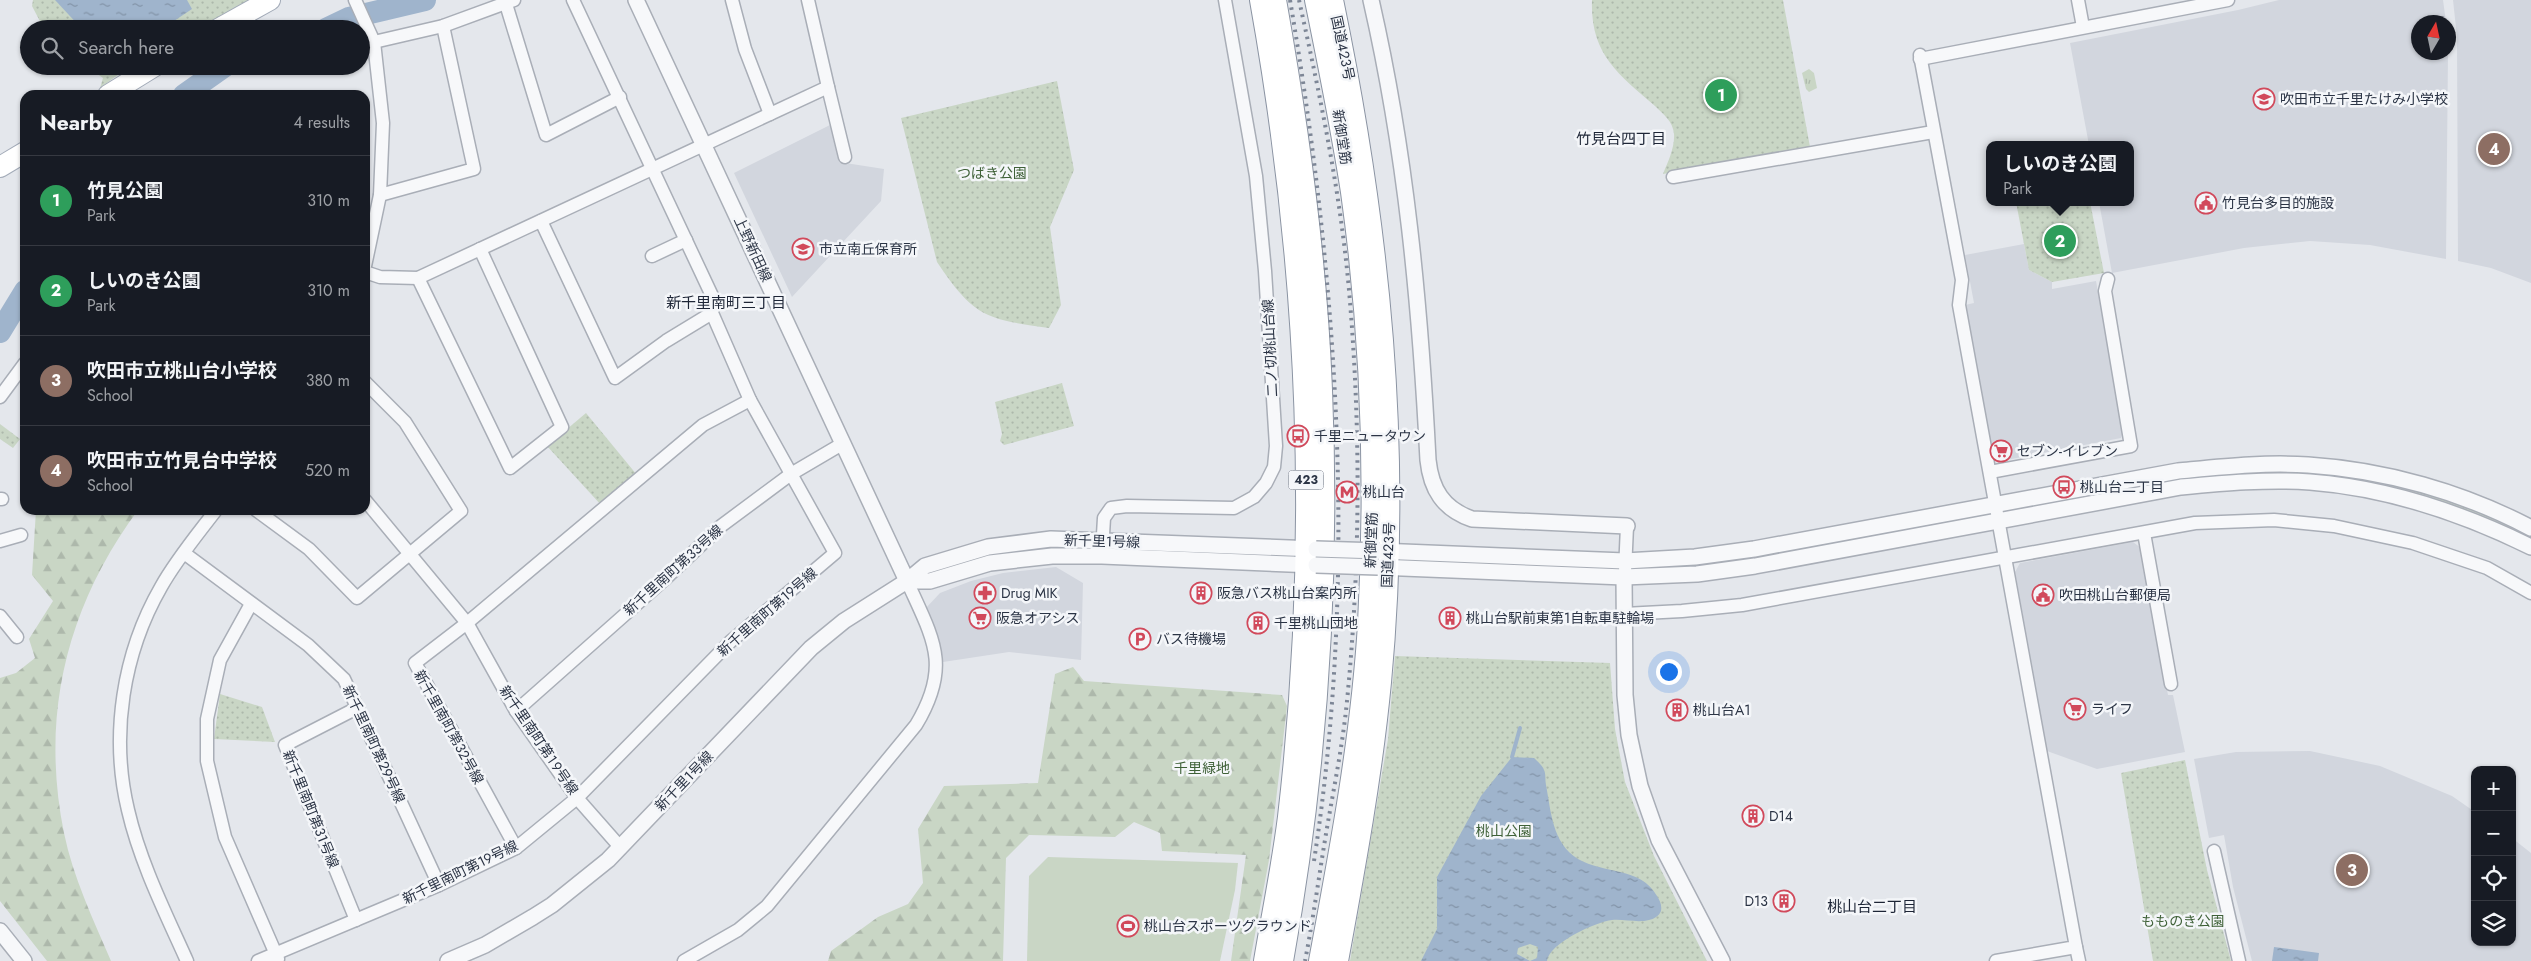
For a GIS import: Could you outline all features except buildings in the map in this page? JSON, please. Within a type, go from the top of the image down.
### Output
[{"type":"main road","points":[[234,20],[270,0]]},
{"type":"main road","name":"423","points":[[1260,0],[1278,103],[1300,301],[1311,557],[1291,789],[1264,961]]},
{"type":"main road","name":"423","points":[[1276,0],[1293,102],[1316,300],[1322,390],[1324,492],[1322,599],[1314,737],[1302,839],[1284,961]]},
{"type":"main road","name":"新御堂筋","points":[[1315,0],[1336,98],[1351,193],[1367,345],[1372,484],[1368,624],[1358,722],[1341,847],[1319,961]]},
{"type":"main road","name":"国道423号","points":[[1333,0],[1368,192],[1384,345],[1389,438],[1384,560],[1383,664],[1373,753],[1358,854],[1338,961]]},
{"type":"main road","points":[[116,90],[140,75]]},
{"type":"main road","points":[[0,167],[20,155]]},
{"type":"street","points":[[355,0],[366,20]]},
{"type":"street","name":"新千里南町第19号線","points":[[258,961],[278,957],[356,920],[439,885],[516,848],[577,798],[730,642],[835,552],[750,400],[712,313],[714,300],[652,170],[620,97],[572,0]]},
{"type":"street","name":"上野新田線","points":[[636,0],[907,581]]},
{"type":"street","points":[[732,0],[745,49],[770,114]]},
{"type":"street","points":[[808,0],[845,157]]},
{"type":"street","name":"二ノ切桃山台線","points":[[1102,556],[1104,518],[1111,508],[1127,506],[1234,508],[1254,498],[1266,483],[1274,467],[1276,446],[1266,280],[1258,195],[1236,52],[1225,0]]},
{"type":"street","points":[[1371,0],[1391,95],[1410,216],[1422,349],[1428,460],[1435,490],[1442,500],[1454,510],[1472,519],[1627,526],[1624,614],[1629,735],[1640,786],[1660,840],[1722,961]]},
{"type":"street","points":[[2078,0],[2083,27]]},
{"type":"street","points":[[2079,961],[2000,521],[1959,306],[1962,280],[1920,57],[2083,27],[2155,6],[2228,0]]},
{"type":"street","points":[[370,43],[443,26],[510,2],[546,135],[620,97]]},
{"type":"street","points":[[380,195],[474,169],[443,26]]},
{"type":"street","points":[[370,30],[374,42],[383,123],[380,195],[370,242]]},
{"type":"street","points":[[370,274],[380,277],[418,278],[828,87]]},
{"type":"street","points":[[1673,177],[1933,132]]},
{"type":"street","points":[[541,221],[615,378],[666,341],[712,313]]},
{"type":"street","points":[[652,256],[686,240]]},
{"type":"street","points":[[418,278],[510,468],[562,427],[480,249]]},
{"type":"street","points":[[1990,472],[2131,446],[2105,292],[2108,279]]},
{"type":"street","points":[[0,397],[20,370]]},
{"type":"street","points":[[263,515],[309,549],[357,598],[462,511],[405,422],[370,387]]},
{"type":"street","points":[[467,623],[703,425],[750,400]]},
{"type":"street","name":"新千里南町第33号線","points":[[516,711],[665,579],[721,526],[791,474],[842,444]]},
{"type":"street","points":[[1384,560],[1625,561],[1694,557],[1754,549],[2178,471],[2238,465],[2308,465],[2358,471],[2416,483],[2494,508],[2531,528]]},
{"type":"street","points":[[1311,557],[1384,560],[1624,577],[1697,574],[1755,566],[2181,487],[2239,482],[2310,482],[2405,498],[2484,524],[2531,547]]},
{"type":"street","name":"新千里南町第１９号線","points":[[370,506],[402,543],[408,555],[467,623],[516,711],[577,798],[620,848]]},
{"type":"street","points":[[186,961],[144,861],[132,826],[124,792],[120,738],[126,685],[136,641],[160,589],[212,515]]},
{"type":"street","points":[[1624,614],[1742,605],[2205,523],[2274,520],[2334,526],[2413,543],[2486,568],[2531,593]]},
{"type":"street","points":[[2144,533],[2171,684]]},
{"type":"street","points":[[0,541],[21,535]]},
{"type":"street","name":"新千里1号線","points":[[454,960],[492,941],[552,905],[620,848],[811,648],[844,621],[907,581],[925,566],[988,547],[1051,539],[1102,540],[1311,557]]},
{"type":"street","name":"新千里南町第29号線","points":[[184,554],[308,645],[344,679],[439,885]]},
{"type":"street","name":"新千里1号線","points":[[907,581],[930,581],[990,564],[1052,556],[1311,557]]},
{"type":"street","points":[[684,961],[738,930],[766,906],[916,725],[935,687],[935,653],[931,637],[907,581]]},
{"type":"street","points":[[251,604],[220,660],[207,719],[207,761],[225,837],[278,957]]},
{"type":"street","points":[[0,616],[17,637]]},
{"type":"street","name":"新千里南町第32号線","points":[[467,623],[415,663],[516,848]]},
{"type":"street","name":"新千里南町第31号線","points":[[356,920],[285,745],[357,708]]},
{"type":"street","points":[[2214,851],[2239,961]]},
{"type":"street","points":[[0,931],[24,961]]},
{"type":"street","points":[[1996,961],[2076,947]]},
{"type":"shaded area","name":"吹田市立千里たけみ小学校","points":[[2279,0],[2443,0],[2445,15],[2411,15],[2411,60],[2448,60],[2446,259],[2370,245],[2310,241],[2244,248],[2112,273],[2100,206],[2134,206],[2134,141],[2088,141],[2070,43],[2238,10]]},
{"type":"shaded area","points":[[2453,0],[2531,0],[2531,283],[2491,268],[2458,261],[2457,37]]},
{"type":"shaded area","name":"市立南丘保育所","points":[[830,125],[839,162],[884,169],[881,201],[792,297],[734,173]]},
{"type":"shaded area","points":[[2024,244],[2029,270],[2052,282],[2052,289],[2096,281],[2123,431],[2121,438],[2001,461],[1992,455],[1965,305],[1974,303],[1965,255]]},
{"type":"shaded area","points":[[2133,542],[2141,548],[2168,695],[2173,695],[2185,752],[2097,769],[2047,751],[2015,572],[2020,563]]},
{"type":"shaded area","points":[[1056,567],[1083,583],[1081,660],[1009,652],[943,662],[937,637],[925,609],[940,593],[971,581],[1003,573]]},
{"type":"shaded area","points":[[2310,751],[2380,766],[2452,796],[2471,809],[2471,946],[2516,946],[2516,841],[2531,853],[2531,961],[2252,961],[2233,887],[2224,835],[2209,838],[2194,759],[2236,752]]},
{"type":"green space","points":[[33,0],[251,0],[215,20],[39,20],[32,6]]},
{"type":"green space","points":[[1592,0],[1783,0],[1810,147],[1663,174],[1673,144],[1674,134],[1672,125],[1655,106],[1618,73],[1601,49],[1593,19]]},
{"type":"green space","points":[[1809,69],[1814,73],[1817,88],[1809,92],[1806,89],[1802,73]]},
{"type":"green space","points":[[99,75],[118,75],[100,88],[103,78]]},
{"type":"green space","name":"つばき公園","points":[[1057,81],[1074,170],[1050,227],[1061,305],[1049,328],[1010,322],[983,312],[972,305],[961,294],[937,262],[901,118]]},
{"type":"green space","points":[[2017,206],[2091,206],[2104,273],[2052,282],[2029,270]]},
{"type":"green space","points":[[1062,383],[1074,426],[1004,445],[1000,441],[1002,434],[995,402]]},
{"type":"green space","points":[[586,413],[637,475],[602,506],[547,446]]},
{"type":"green space","points":[[0,424],[20,439],[13,448],[0,439]]},
{"type":"green space","points":[[2244,470],[2342,473],[2438,494],[2515,525],[2515,529],[2513,531],[2456,507],[2395,488],[2340,480],[2244,475],[2242,473]]},
{"type":"green space","points":[[2220,473],[2220,477],[2133,489],[2136,485]]},
{"type":"green space","points":[[36,515],[135,515],[113,547],[93,584],[77,623],[65,663],[58,704],[55,746],[57,789],[68,849],[84,898],[111,961],[47,961],[0,901],[0,678],[16,673],[35,658],[29,639],[53,601],[32,575]]},
{"type":"green space","points":[[1865,537],[1863,540],[1756,558],[1676,568],[1649,570],[1648,568]]},
{"type":"green space","points":[[1048,545],[1084,547],[942,568],[977,555]]},
{"type":"green space","name":"桃山公園","points":[[1395,656],[1610,663],[1615,729],[1625,782],[1654,856],[1707,961],[1350,961],[1388,739]]},
{"type":"green space","name":"千里緑地","points":[[1073,667],[1084,681],[1282,695],[1287,706],[1269,860],[1250,961],[1231,961],[1246,855],[1162,851],[1160,833],[1134,822],[1115,837],[1029,835],[1006,858],[1003,961],[828,961],[831,951],[878,917],[908,904],[923,883],[918,829],[944,786],[1038,783],[1055,674]]},
{"type":"green space","points":[[220,694],[262,707],[275,742],[214,739]]},
{"type":"green space","name":"もものき公園","points":[[2185,760],[2207,870],[2231,961],[2153,961],[2121,773]]},
{"type":"green space","name":"桃山台スポーツグラウンド","points":[[1048,857],[1238,863],[1235,890],[1220,961],[1027,961],[1029,876]]},
{"type":"water","points":[[55,0],[187,0],[192,9],[176,20],[74,20]]},
{"type":"water","points":[[1512,757],[1534,758],[1545,772],[1554,826],[1569,852],[1588,864],[1621,872],[1642,880],[1658,898],[1661,905],[1660,913],[1649,920],[1612,920],[1585,929],[1574,934],[1556,947],[1547,961],[1530,961],[1421,961],[1437,929],[1437,877],[1481,796]],"holes":[[[1530,944],[1538,947],[1537,958],[1530,961],[1517,954],[1518,948]]]},
{"type":"water","points":[[2274,947],[2319,953],[2318,961],[2272,961]]},
{"type":"waterway","points":[[345,20],[425,0]]},
{"type":"waterway","points":[[191,90],[212,75]]},
{"type":"waterway","points":[[0,332],[20,299]]},
{"type":"waterway","points":[[1512,757],[1520,728]]},
{"type":"railway","points":[[1290,0],[1307,107],[1320,214],[1330,321],[1337,429],[1338,538],[1336,646],[1328,753],[1314,861]]},
{"type":"railway","points":[[1299,0],[1323,113],[1342,226],[1354,352],[1358,502],[1357,552],[1347,701],[1305,961]]},
{"type":"place","name":"竹見公園","points":[[1721,95]]},
{"type":"place","name":"吹田市立千里たけみ小学校","points":[[2264,99]]},
{"type":"place","name":"吹田市立竹見台中学校","points":[[2494,149]]},
{"type":"place","name":"竹見台多目的施設","points":[[2206,203]]},
{"type":"place","name":"しいのき公園","points":[[2060,241]]},
{"type":"place","name":"市立南丘保育所","points":[[803,249]]},
{"type":"place","name":"千里ニュータウン","points":[[1298,436]]},
{"type":"place","name":"セブン-イレブン","points":[[2001,451]]},
{"type":"place","name":"桃山台二丁目","points":[[2064,487]]},
{"type":"place","name":"桃山台","points":[[1347,492]]},
{"type":"place","name":"Drug MIK","points":[[985,593]]},
{"type":"place","name":"阪急バス桃山台案内所","points":[[1201,593]]},
{"type":"place","name":"吹田桃山台郵便局","points":[[2043,595]]},
{"type":"place","name":"阪急オアシス","points":[[980,618]]},
{"type":"place","name":"桃山台駅前東第1自転車駐輪場","points":[[1450,618]]},
{"type":"place","name":"千里桃山団地","points":[[1258,623]]},
{"type":"place","name":"バス待機場","points":[[1140,639]]},
{"type":"place","name":"ライフ","points":[[2075,709]]},
{"type":"place","name":"桃山台A1","points":[[1677,710]]},
{"type":"place","name":"D14","points":[[1753,816]]},
{"type":"place","name":"吹田市立桃山台小学校","points":[[2352,870]]},
{"type":"place","name":"D13","points":[[1784,901]]},
{"type":"place","name":"桃山台スポーツグラウンド","points":[[1128,926]]},
{"type":"district","name":"竹見台四丁目","points":[[1621,139]]},
{"type":"district","name":"新千里南町三丁目","points":[[726,303]]},
{"type":"district","name":"桃山台二丁目","points":[[1872,907]]}]
